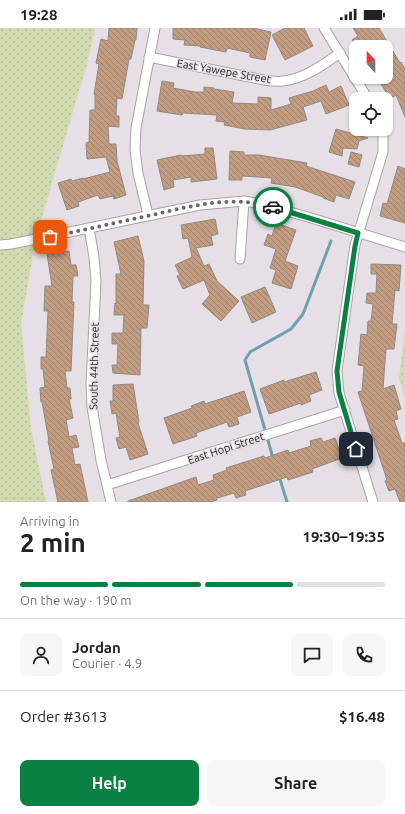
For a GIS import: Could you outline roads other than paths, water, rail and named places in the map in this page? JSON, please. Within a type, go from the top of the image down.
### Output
[{"type":"street","points":[[148,216],[138,173],[135,150],[136,128],[155,28]]},
{"type":"street","points":[[324,28],[364,92]]},
{"type":"street","name":"East Yawepe Street","points":[[149,57],[264,80],[283,81],[308,74],[340,53]]},
{"type":"street","points":[[373,502],[339,392],[337,371],[355,246],[383,152],[383,136]]},
{"type":"street","points":[[240,259],[244,201]]},
{"type":"street","points":[[0,245],[200,205],[244,201],[262,204],[405,247]]},
{"type":"street","name":"South 44th Street","points":[[89,228],[96,281],[91,384],[92,407],[101,460],[111,502]]},
{"type":"street","name":"East Hopi Street","points":[[107,485],[345,410]]},
{"type":"waterway","points":[[273,458],[245,360],[250,352],[291,329],[303,314],[331,241]]},
{"type":"waterway","points":[[279,476],[287,502]]}]
